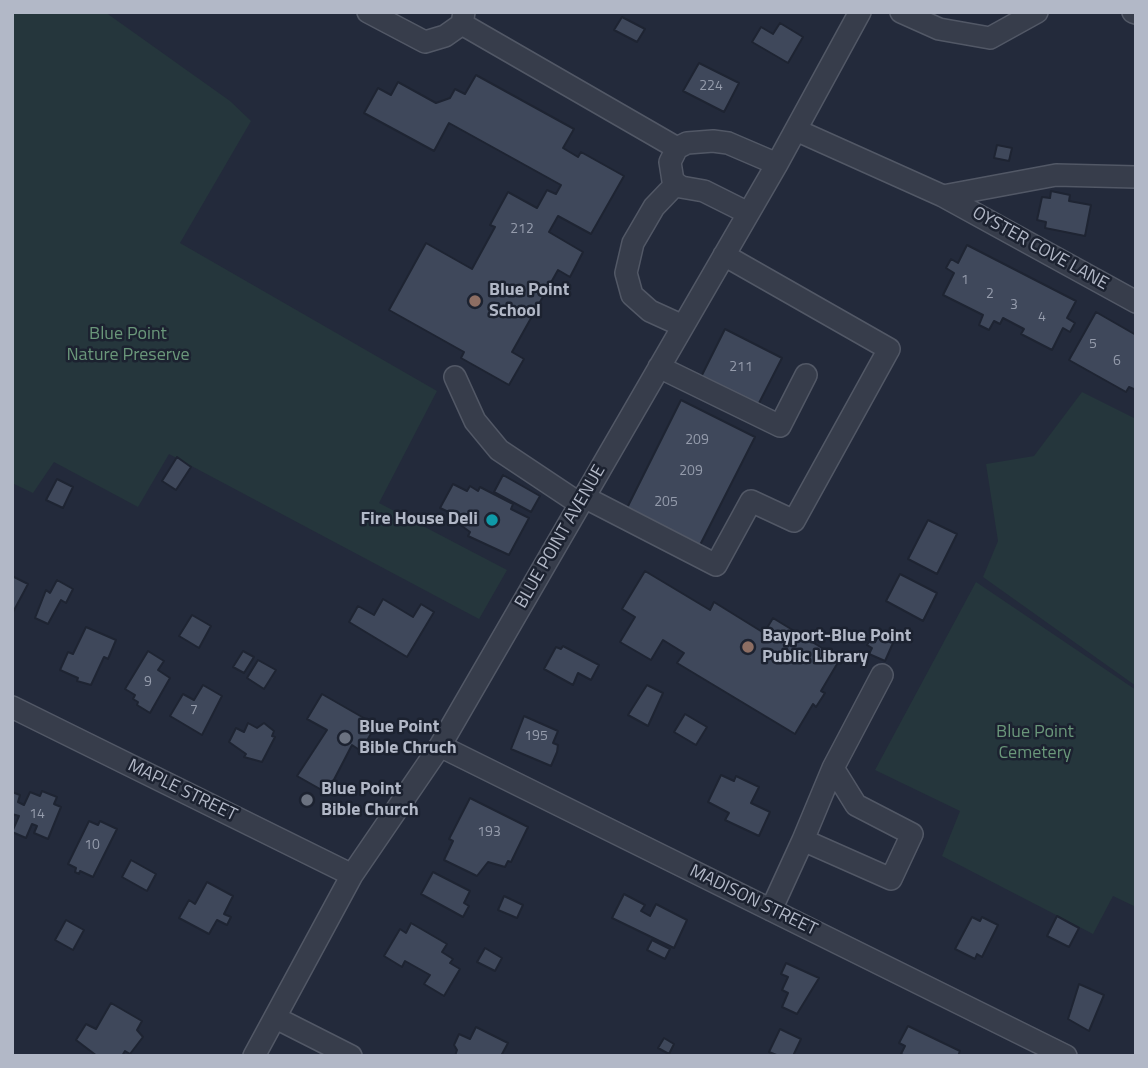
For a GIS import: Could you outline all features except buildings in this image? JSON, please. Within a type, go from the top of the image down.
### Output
[{"type":"street","points":[[368,12],[425,42],[445,36],[463,18],[677,148]]},
{"type":"street","points":[[901,12],[939,29],[990,38],[1037,12]]},
{"type":"street","name":"BLUE POINT AVENUE","points":[[254,1056],[352,875],[440,746],[777,164],[855,14]]},
{"type":"street","name":"OYSTER COVE LANE","points":[[796,130],[943,196],[1136,302]]},
{"type":"street","points":[[676,184],[670,162],[677,148],[687,144],[720,142],[777,164]]},
{"type":"street","name":"OYSTER COVE LANE","points":[[943,196],[1056,175],[1136,177]]},
{"type":"street","points":[[676,184],[704,191],[748,213]]},
{"type":"street","points":[[676,184],[653,207],[634,243],[625,272],[632,295],[650,311],[683,326]]},
{"type":"street","points":[[455,377],[475,421],[499,450],[582,500],[716,565],[751,501],[794,522],[889,349],[723,255]]},
{"type":"street","points":[[659,367],[780,426],[806,374]]},
{"type":"street","points":[[771,910],[833,768],[882,675]]},
{"type":"street","name":"MAPLE STREET","points":[[12,707],[352,875]]},
{"type":"street","name":"MADISON STREET","points":[[440,746],[1066,1056]]},
{"type":"street","points":[[803,840],[891,879],[912,834],[856,805],[833,768]]},
{"type":"street","points":[[276,1018],[351,1056]]},
{"type":"green space","name":"Blue Point Nature Preserve","points":[[12,12],[105,12],[230,101],[251,121],[180,243],[437,391],[379,503],[507,570],[479,619],[169,454],[138,507],[54,462],[33,493],[12,483]]},
{"type":"green space","points":[[1082,392],[1136,419],[1136,686],[983,577],[998,541],[986,464],[1034,456]]},
{"type":"green space","name":"Blue Point Cemetery","points":[[976,582],[1136,690],[1136,907],[1113,896],[1093,934],[942,856],[960,811],[875,770]]},
{"type":"place","name":"Blue Point School","points":[[475,301]]},
{"type":"place","name":"Fire House Deli","points":[[492,520]]},
{"type":"place","name":"Bayport-Blue Point Public Library","points":[[748,647]]},
{"type":"place","name":"Blue Point Bible Chruch","points":[[345,738]]},
{"type":"place","name":"Blue Point Bible Church","points":[[307,800]]}]
